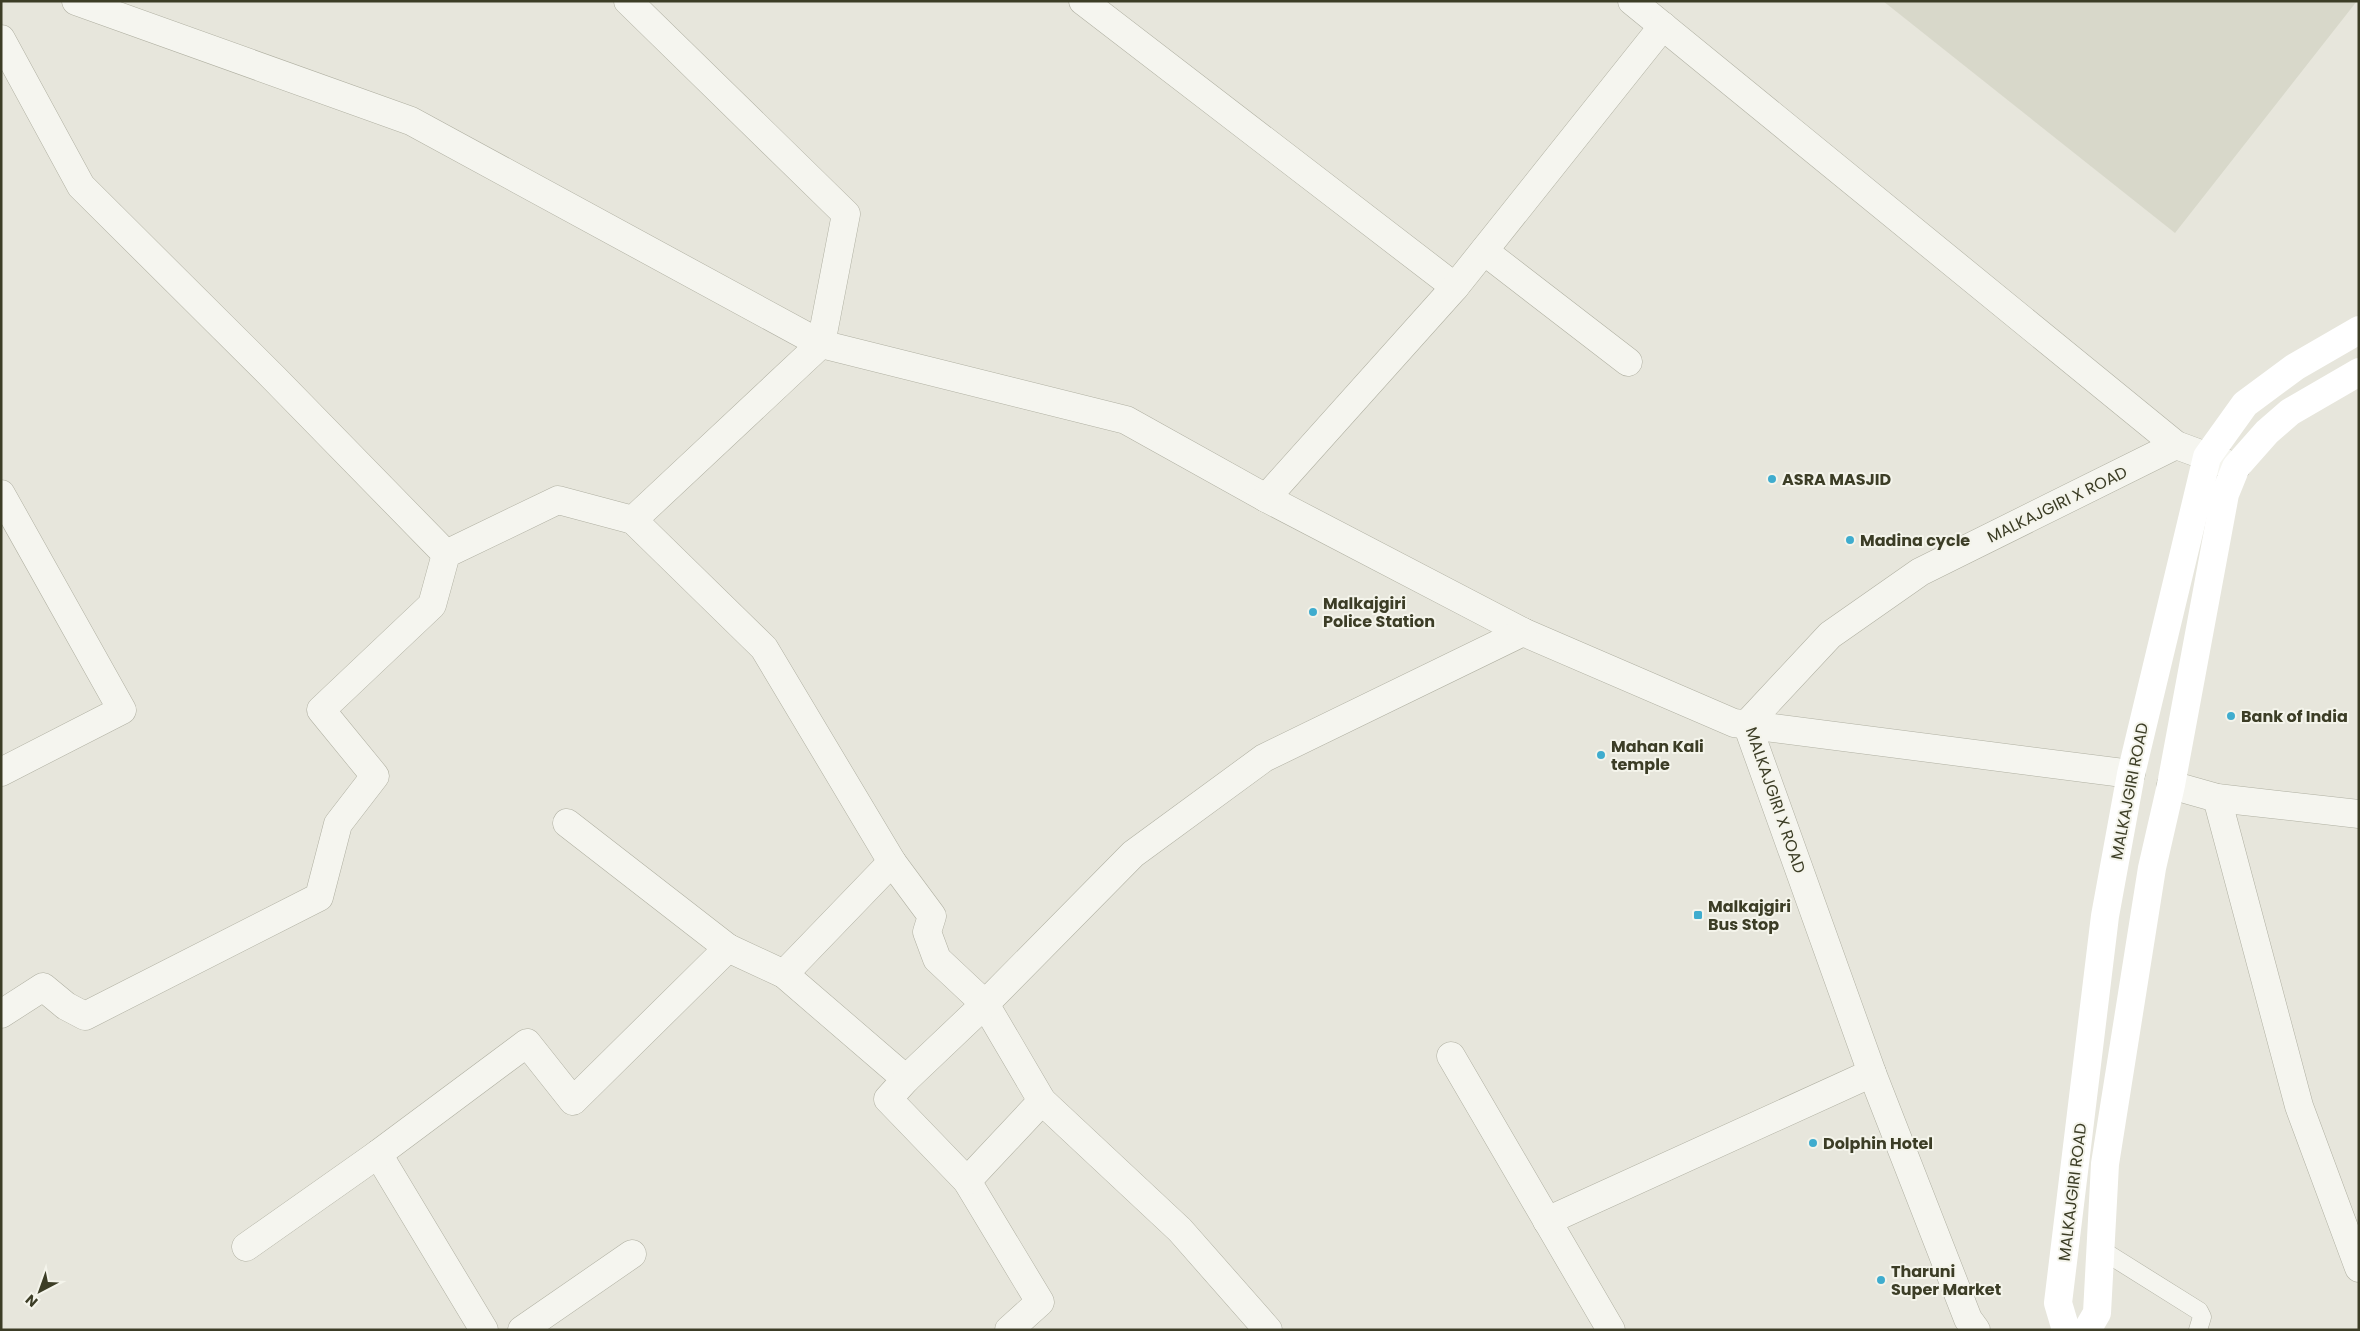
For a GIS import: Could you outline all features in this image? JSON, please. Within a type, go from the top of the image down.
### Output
[{"type":"main road","name":"MALKAJGIRI ROAD","points":[[2066,1330],[2058,1303],[2105,916],[2131,774],[2207,456],[2245,404],[2295,367],[2359,330]]},
{"type":"main road","name":"MALKAJGIRI ROAD","points":[[2088,1330],[2097,1313],[2107,1154],[2152,868],[2171,785],[2226,494],[2236,467],[2267,432],[2290,412],[2359,372]]},
{"type":"street","points":[[76,1],[411,121],[821,344],[1126,420],[1266,498],[1523,632],[1734,723],[2131,774]]},
{"type":"street","points":[[628,1],[846,214],[821,344],[633,520]]},
{"type":"street","points":[[1083,1],[1455,287]]},
{"type":"street","points":[[1632,1],[2176,446],[2236,467]]},
{"type":"street","points":[[1266,498],[1455,287],[1663,26]]},
{"type":"street","points":[[1,40],[81,186],[274,378],[446,554]]},
{"type":"street","points":[[1484,251],[1628,362]]},
{"type":"street","name":"MALKAJGIRI X ROAD","points":[[1976,1330],[1968,1319],[1872,1073],[1747,724],[1830,635],[1920,572],[2176,446]]},
{"type":"street","points":[[1,494],[122,710],[1,772]]},
{"type":"street","points":[[1,1014],[43,987],[66,1006],[85,1016],[319,897],[338,824],[375,776],[321,710],[432,605],[446,554],[558,500],[633,520],[764,648],[892,862],[932,916],[927,932],[937,959],[985,1004],[1042,1101],[1180,1230],[1268,1330]]},
{"type":"street","points":[[1009,1330],[1040,1302],[967,1181],[888,1099],[906,1078],[985,1004],[1133,854],[1264,758],[1523,632]]},
{"type":"street","points":[[2171,785],[2217,798],[2359,814]]},
{"type":"street","points":[[2217,798],[2299,1106],[2359,1268]]},
{"type":"street","points":[[567,823],[728,948],[784,974],[906,1078]]},
{"type":"street","points":[[784,974],[892,862]]},
{"type":"street","points":[[246,1247],[378,1154],[527,1044],[573,1101],[728,948]]},
{"type":"street","points":[[1451,1056],[1611,1330]]},
{"type":"street","points":[[1547,1221],[1872,1073]]},
{"type":"street","points":[[967,1181],[1042,1101]]},
{"type":"street","points":[[378,1154],[484,1330]]},
{"type":"street","points":[[522,1330],[632,1254]]},
{"type":"lane","points":[[2100,1249],[2198,1311],[2202,1316],[2198,1330]]},
{"type":"shaded area","points":[[1883,1],[2357,1],[2175,233]]},
{"type":"place","name":"ASRA MASJID","points":[[1772,479]]},
{"type":"place","name":"Madina cycle","points":[[1850,540]]},
{"type":"place","name":"Malkajgiri Police Station","points":[[1313,612]]},
{"type":"place","name":"Bank of India","points":[[2231,716]]},
{"type":"place","name":"Mahan Kali temple","points":[[1601,755]]},
{"type":"place","name":"Malkajgiri Bus Stop","points":[[1698,915]]},
{"type":"place","name":"Dolphin Hotel","points":[[1813,1143]]},
{"type":"place","name":"Tharuni Super Market","points":[[1881,1280]]}]
